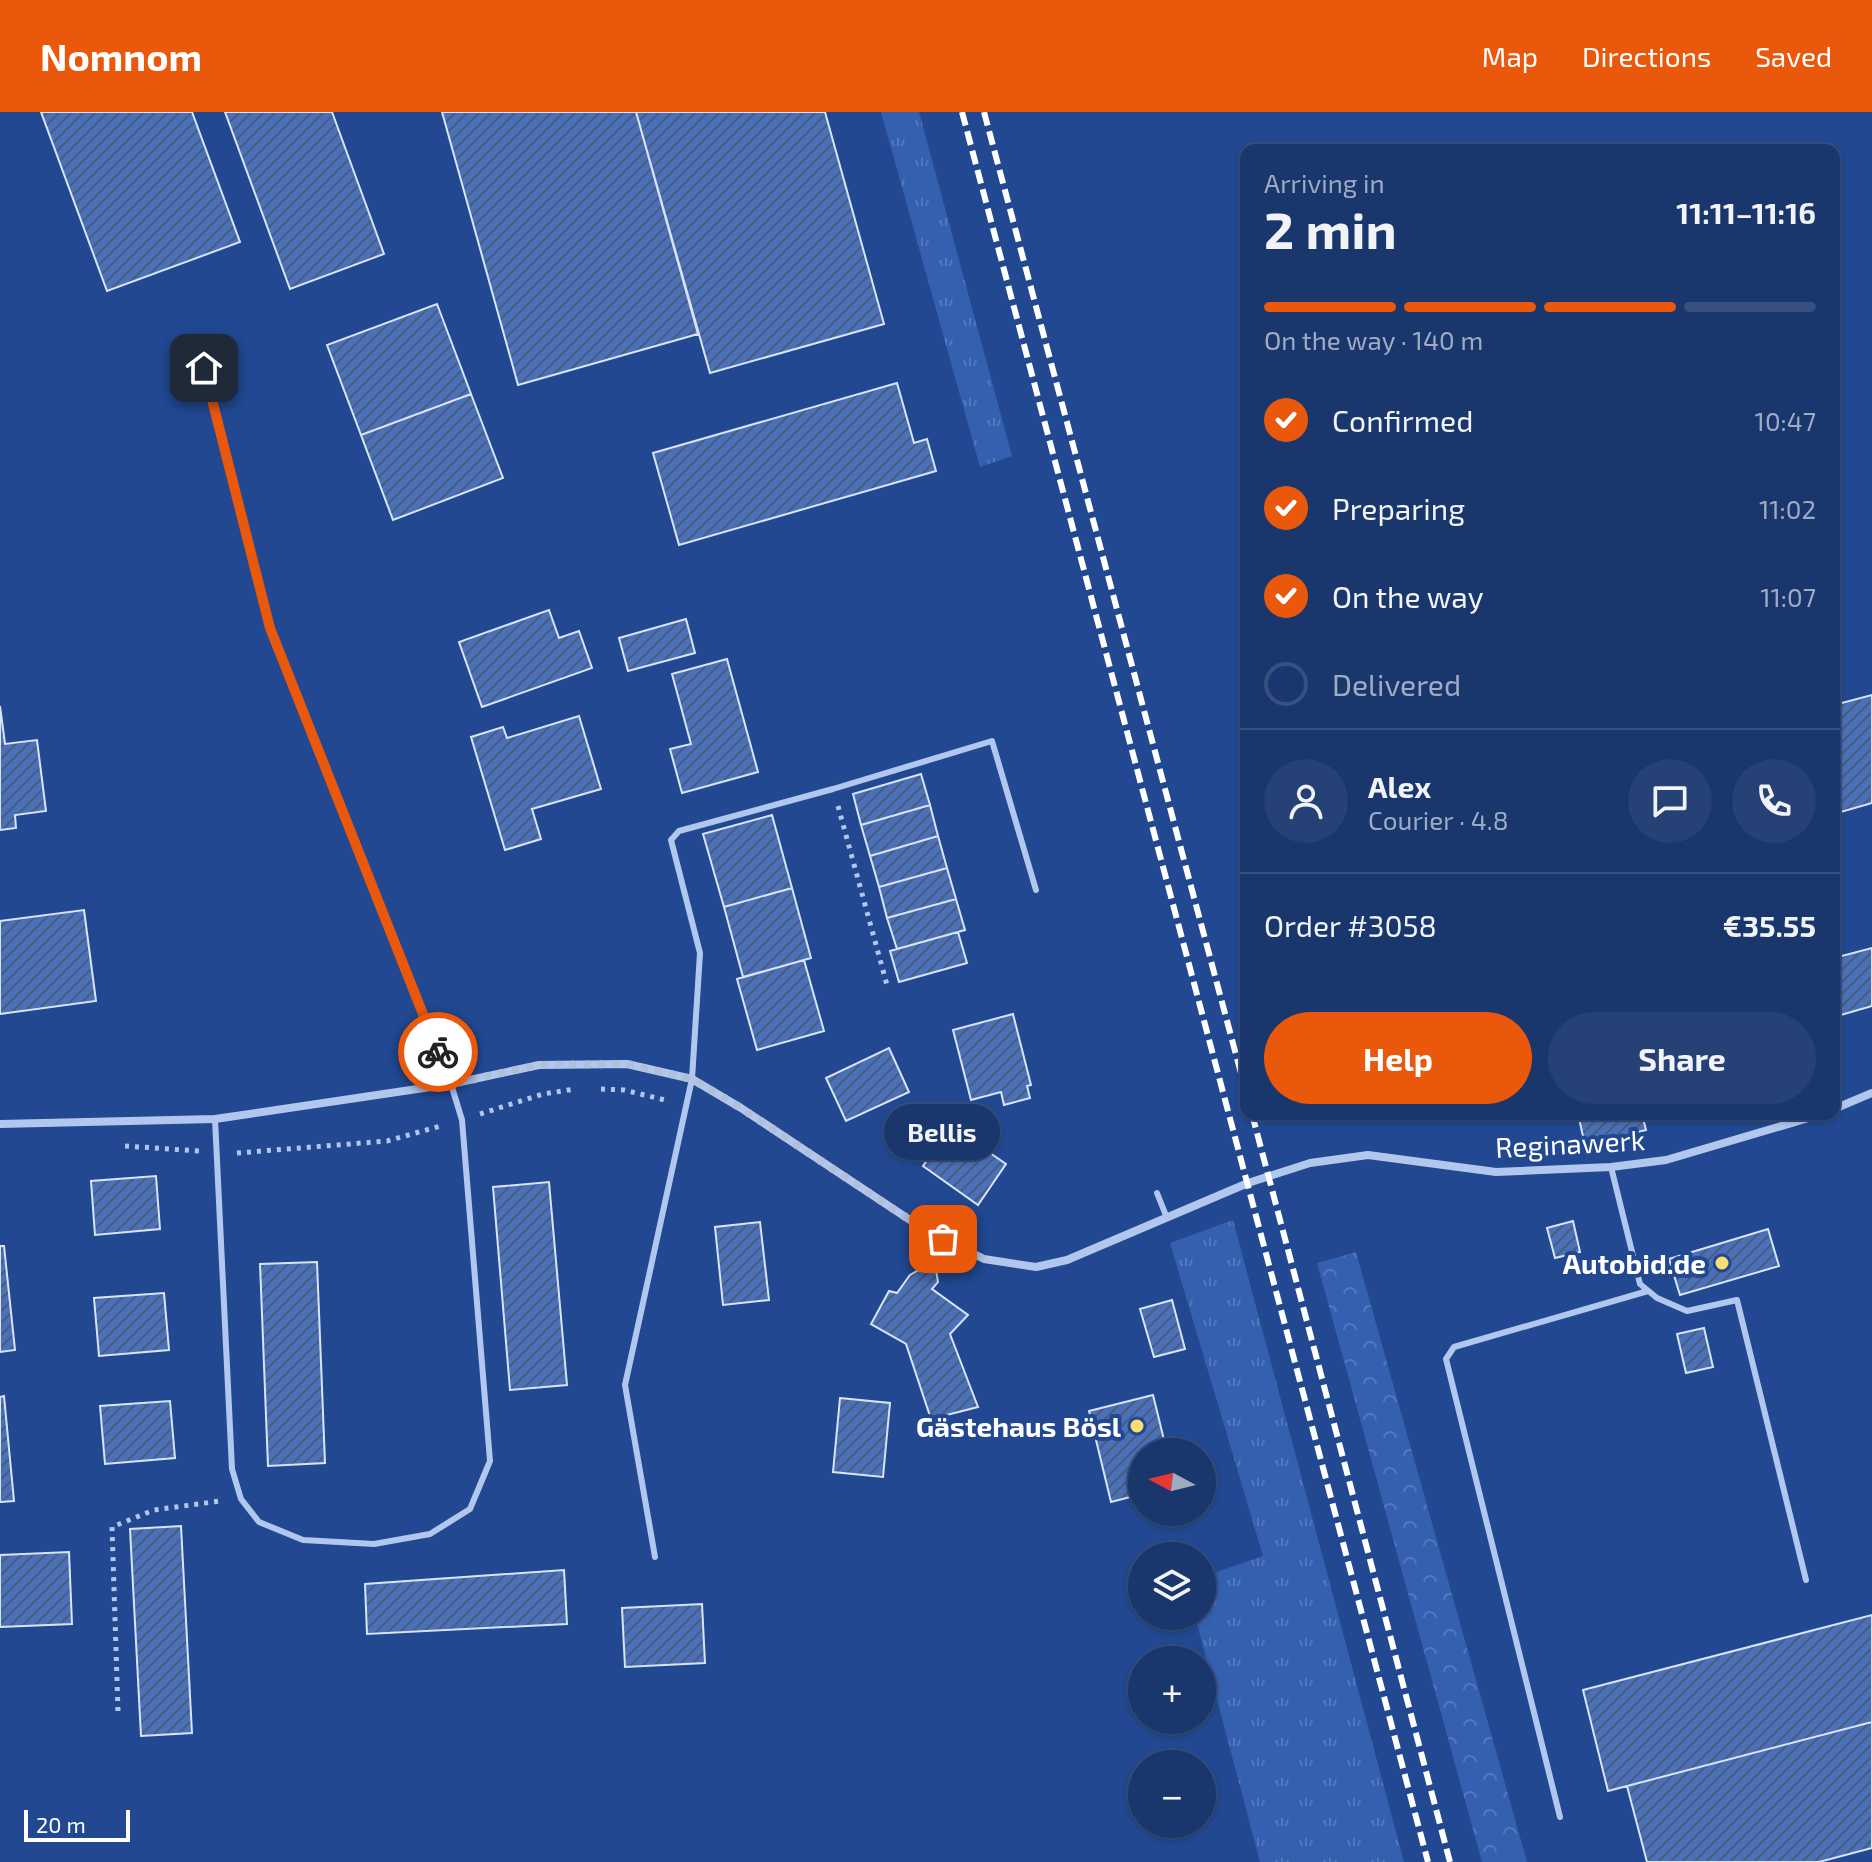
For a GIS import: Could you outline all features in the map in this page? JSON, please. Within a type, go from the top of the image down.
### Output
[{"type":"street","name":"Reginawerk","points":[[0,1124],[215,1119],[451,1084],[539,1065],[627,1064],[692,1079],[922,1228],[984,1259],[1036,1267],[1067,1260],[1268,1176],[1310,1163],[1368,1155],[1496,1172],[1611,1167],[1666,1160],[1802,1120]]},
{"type":"street","points":[[1840,1106],[1872,1093]]},
{"type":"lane","points":[[204,368],[270,628],[451,1084],[462,1120],[490,1461],[470,1509],[430,1534],[374,1544],[303,1540],[259,1522],[241,1499],[232,1469],[215,1119]]},
{"type":"lane","points":[[655,1557],[625,1385],[692,1079],[700,953],[671,840],[679,831],[992,741],[1036,890]]},
{"type":"lane","points":[[1611,1167],[1640,1284],[1657,1298],[1687,1311],[1737,1300],[1806,1580]]},
{"type":"lane","points":[[1157,1193],[1167,1218]]},
{"type":"lane","points":[[1560,1817],[1446,1359],[1454,1347],[1648,1291]]},
{"type":"path","points":[[833,789],[887,985]]},
{"type":"path","points":[[121,1146],[251,1154],[387,1141],[543,1094],[577,1089]]},
{"type":"path","points":[[592,1089],[624,1090],[688,1106]]},
{"type":"path","points":[[118,1711],[112,1527],[154,1510],[241,1499]]},
{"type":"green space","points":[[881,112],[919,112],[1012,456],[980,467]]},
{"type":"green space","points":[[1233,1220],[1404,1862],[1260,1862],[1216,1695],[1216,1646],[1203,1646],[1199,1630],[1216,1630],[1216,1572],[1263,1556],[1170,1243]]},
{"type":"green space","points":[[1356,1252],[1527,1862],[1482,1862],[1317,1263]]},
{"type":"building","points":[[41,112],[192,112],[240,242],[107,291]]},
{"type":"building","points":[[225,112],[332,112],[384,254],[290,289]]},
{"type":"building","points":[[442,112],[636,112],[698,334],[518,385]]},
{"type":"building","points":[[636,112],[825,112],[884,324],[710,373]]},
{"type":"building","points":[[437,304],[471,394],[361,435],[327,345]]},
{"type":"building","points":[[897,383],[914,443],[927,439],[936,471],[679,545],[653,453]]},
{"type":"building","points":[[471,394],[503,478],[393,520],[361,435]]},
{"type":"building","points":[[549,610],[559,638],[579,631],[592,668],[482,707],[459,642]]},
{"type":"building","points":[[686,619],[695,653],[628,671],[619,638]]},
{"type":"building","points":[[727,659],[758,772],[682,793],[670,749],[691,744],[672,674]]},
{"type":"building","points":[[1872,695],[1872,803],[1840,812],[1840,703]]},
{"type":"building","points":[[0,706],[5,744],[37,740],[46,811],[15,815],[16,828],[0,830]]},
{"type":"building","points":[[579,716],[601,789],[532,809],[541,839],[505,850],[471,737],[503,727],[507,738]]},
{"type":"building","points":[[921,774],[930,805],[861,825],[853,794]]},
{"type":"building","points":[[930,805],[938,836],[870,856],[861,825]]},
{"type":"building","points":[[772,815],[792,888],[724,907],[703,834]]},
{"type":"building","points":[[938,836],[947,868],[879,887],[870,856]]},
{"type":"building","points":[[947,868],[956,899],[887,918],[879,887]]},
{"type":"building","points":[[792,888],[811,958],[743,977],[724,907]]},
{"type":"building","points":[[956,899],[965,930],[897,949],[887,918]]},
{"type":"building","points":[[84,910],[96,1001],[0,1014],[0,921]]},
{"type":"building","points":[[958,932],[967,963],[899,982],[890,951]]},
{"type":"building","points":[[1872,948],[1872,1006],[1840,1015],[1840,956]]},
{"type":"building","points":[[804,960],[824,1031],[757,1050],[737,979]]},
{"type":"building","points":[[1013,1014],[1031,1085],[1027,1086],[1030,1098],[1004,1105],[1001,1092],[971,1100],[953,1030]]},
{"type":"building","points":[[889,1048],[909,1092],[846,1121],[826,1078]]},
{"type":"building","points":[[1579,1120],[1644,1120],[1646,1130],[1585,1145]]},
{"type":"building","points":[[951,1126],[1006,1164],[978,1205],[923,1166]]},
{"type":"building","points":[[156,1176],[160,1229],[95,1235],[91,1181]]},
{"type":"building","points":[[549,1182],[567,1385],[510,1390],[493,1187]]},
{"type":"building","points":[[1573,1221],[1580,1252],[1555,1258],[1547,1228]]},
{"type":"building","points":[[760,1222],[769,1300],[723,1305],[715,1227]]},
{"type":"building","points":[[1768,1229],[1779,1266],[1680,1295],[1669,1259]]},
{"type":"building","points":[[0,1246],[4,1246],[15,1350],[0,1352]]},
{"type":"building","points":[[317,1262],[325,1463],[268,1466],[260,1264]]},
{"type":"building","points":[[924,1267],[936,1270],[938,1282],[932,1289],[968,1315],[950,1334],[978,1407],[931,1419],[906,1344],[871,1324],[889,1291],[897,1293],[910,1275]]},
{"type":"building","points":[[164,1293],[169,1350],[99,1356],[94,1298]]},
{"type":"building","points":[[1172,1300],[1185,1349],[1154,1357],[1140,1309]]},
{"type":"building","points":[[1704,1328],[1713,1367],[1686,1373],[1677,1334]]},
{"type":"building","points":[[1153,1395],[1164,1438],[1128,1438],[1128,1498],[1111,1502],[1089,1411]]},
{"type":"building","points":[[4,1396],[14,1501],[0,1502],[0,1397]]},
{"type":"building","points":[[840,1398],[890,1403],[883,1477],[833,1472]]},
{"type":"building","points":[[170,1401],[175,1458],[105,1464],[100,1406]]},
{"type":"building","points":[[181,1526],[192,1733],[141,1736],[130,1529]]},
{"type":"building","points":[[69,1552],[72,1624],[0,1627],[0,1555]]},
{"type":"building","points":[[564,1570],[567,1624],[367,1634],[365,1584]]},
{"type":"building","points":[[702,1604],[705,1663],[625,1667],[622,1608]]},
{"type":"building","points":[[1872,1615],[1872,1722],[1608,1791],[1583,1690]]},
{"type":"building","points":[[1872,1722],[1872,1848],[1819,1862],[1647,1862],[1627,1786]]},
{"type":"railway","points":[[962,112],[1428,1862]]},
{"type":"railway","points":[[984,112],[1240,1070]]},
{"type":"railway","points":[[1254,1120],[1450,1862]]},
{"type":"way so far","points":[[438,1052],[451,1084],[539,1065],[627,1064],[692,1079],[943,1239]]},
{"type":"place","name":"Bellis","points":[[943,1239]]},
{"type":"place","name":"Autobid.de","points":[[1722,1263]]},
{"type":"place","name":"Gästehaus Bösl","points":[[1137,1426]]},
{"type":"route","points":[[204,368],[270,628],[438,1052]]}]
